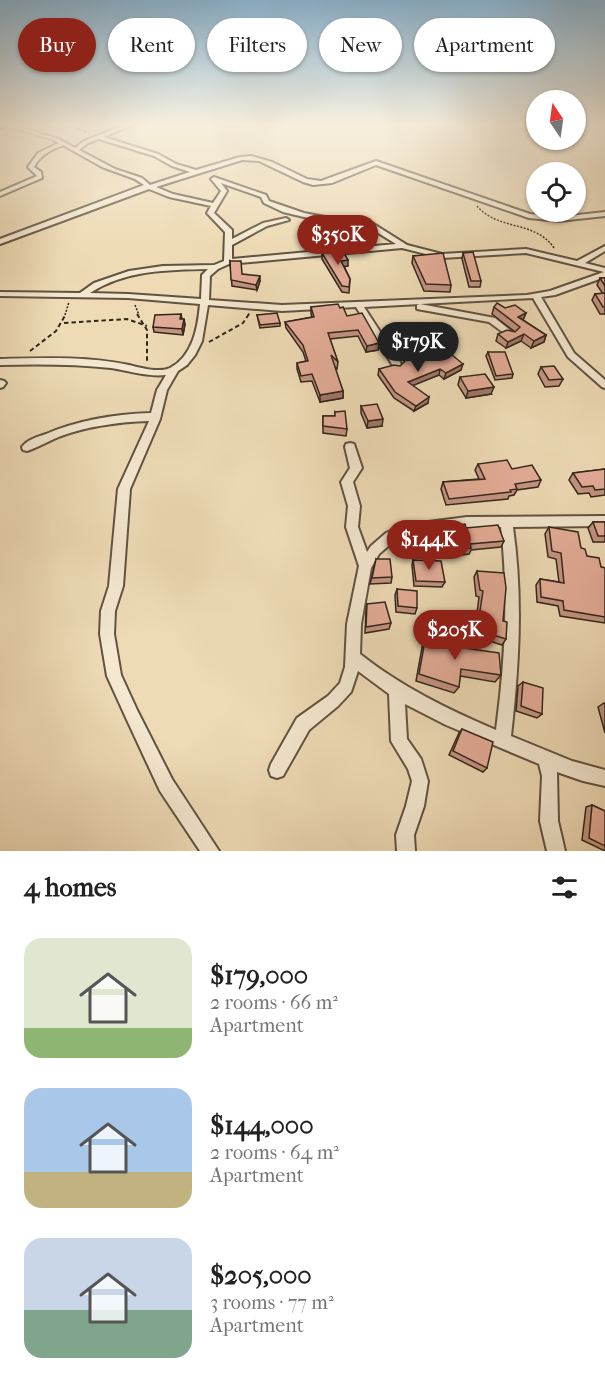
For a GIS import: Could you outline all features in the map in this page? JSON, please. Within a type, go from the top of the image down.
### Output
[{"type":"street","points":[[0,194],[40,177],[38,172],[31,167],[32,163]]},
{"type":"street","points":[[94,163],[143,181],[148,187],[171,196],[213,205]]},
{"type":"street","points":[[170,163],[264,196],[266,202],[301,217],[325,217],[343,223],[372,225],[385,237],[406,247],[441,256],[526,251],[605,272]]},
{"type":"street","points":[[0,242],[148,187],[198,173],[224,163]]},
{"type":"street","points":[[264,163],[308,181],[323,183],[368,164],[381,163],[538,218],[559,219],[605,214]]},
{"type":"street","points":[[217,180],[224,191],[210,213],[228,229],[230,243],[228,262]]},
{"type":"street","points":[[230,243],[265,224],[286,220]]},
{"type":"street","points":[[83,294],[106,280],[139,273],[215,267],[228,262],[406,247]]},
{"type":"street","points":[[584,282],[577,268],[605,248]]},
{"type":"street","points":[[210,851],[166,785],[132,715],[114,676],[107,634],[108,611],[116,586],[124,489],[155,417],[162,390],[174,370],[189,356],[200,334],[206,275],[215,267]]},
{"type":"street","points":[[0,294],[137,296],[254,307],[292,308],[536,296],[584,282],[605,272]]},
{"type":"street","points":[[536,296],[571,355],[605,385]]},
{"type":"street","points":[[408,303],[492,320],[511,334]]},
{"type":"street","points":[[358,304],[398,367]]},
{"type":"street","points":[[0,362],[111,365],[148,370],[174,370]]},
{"type":"street","points":[[27,447],[45,437],[76,427],[155,417]]},
{"type":"street","points":[[350,447],[356,468],[347,482],[354,506],[352,526],[365,566]]},
{"type":"street","points":[[502,741],[514,640],[510,548],[506,521]]},
{"type":"street","points":[[277,770],[303,724],[346,687],[353,658],[354,624],[365,566],[375,550],[390,537],[405,530],[467,522],[605,521]]},
{"type":"street","points":[[353,658],[397,693],[420,706],[546,759],[605,778]]},
{"type":"street","points":[[397,693],[399,741],[415,765],[420,781],[416,806],[405,835],[406,851]]},
{"type":"street","points":[[546,759],[550,776],[549,821],[556,851]]},
{"type":"path","points":[[482,199],[475,204],[483,215],[500,223],[543,233],[559,258]]},
{"type":"path","points":[[19,362],[25,355],[51,338],[64,323],[71,294]]},
{"type":"path","points":[[137,296],[135,310],[147,326],[150,342],[146,352],[148,370]]},
{"type":"path","points":[[189,356],[223,333],[243,323],[254,307]]},
{"type":"path","points":[[64,323],[127,320],[147,326]]},
{"type":"building","points":[[342,250],[348,260],[341,261],[350,279],[349,287],[342,286],[322,253]]},
{"type":"building","points":[[473,252],[481,281],[471,281],[463,253]]},
{"type":"building","points":[[443,253],[451,285],[426,284],[413,256]]},
{"type":"building","points":[[230,261],[241,261],[242,274],[260,276],[256,285],[231,280]]},
{"type":"building","points":[[605,293],[605,307],[603,307],[595,294]]},
{"type":"building","points":[[497,303],[505,308],[515,305],[526,313],[518,317],[546,335],[534,341],[524,334],[508,342],[498,334],[507,330],[515,332],[520,327],[494,307]]},
{"type":"building","points":[[338,304],[340,308],[343,307],[347,316],[362,313],[379,343],[367,346],[358,330],[328,333],[338,362],[331,355],[343,391],[320,395],[312,374],[301,376],[297,363],[308,361],[303,345],[285,322],[314,317],[311,307]]},
{"type":"building","points":[[277,313],[280,323],[260,325],[257,315]]},
{"type":"building","points":[[181,314],[180,319],[184,319],[182,329],[153,327],[155,315]]},
{"type":"building","points":[[446,350],[463,364],[446,373],[440,369],[408,382],[429,397],[416,406],[395,392],[379,369],[394,365],[400,366],[406,360]]},
{"type":"building","points":[[488,352],[505,352],[513,374],[496,376]]},
{"type":"building","points":[[554,366],[563,379],[549,380],[541,367]]},
{"type":"building","points":[[485,374],[494,387],[468,391],[460,377]]},
{"type":"building","points":[[377,404],[383,419],[368,421],[361,406]]},
{"type":"building","points":[[345,411],[347,429],[323,426],[323,416],[335,416],[335,412]]},
{"type":"building","points":[[507,460],[512,469],[532,465],[541,480],[515,484],[517,489],[510,490],[511,492],[449,499],[443,482],[485,479],[478,464]]},
{"type":"building","points":[[605,469],[605,489],[595,490],[593,486],[582,487],[573,473]]},
{"type":"building","points":[[593,522],[605,522],[605,536],[598,536]]},
{"type":"building","points":[[465,524],[466,528],[498,525],[504,541],[470,544],[471,548],[442,552],[439,542],[460,540],[454,526]]},
{"type":"building","points":[[549,527],[578,532],[581,548],[585,549],[587,556],[599,558],[601,567],[605,568],[605,617],[564,610],[563,601],[541,597],[540,579],[564,583],[561,553],[552,551]]},
{"type":"building","points":[[376,559],[390,559],[392,577],[372,578]]},
{"type":"building","points":[[413,560],[441,561],[445,582],[416,581]]},
{"type":"building","points":[[477,571],[504,573],[506,588],[503,621],[507,622],[506,639],[477,630],[483,591],[480,590]]},
{"type":"building","points":[[397,589],[417,591],[417,608],[398,606]]},
{"type":"building","points":[[385,602],[391,623],[366,627],[367,604]]},
{"type":"building","points":[[426,635],[464,648],[499,653],[501,675],[461,669],[459,687],[419,674]]},
{"type":"building","points":[[523,682],[543,688],[542,714],[521,706]]},
{"type":"building","points":[[462,729],[493,742],[487,768],[453,751]]},
{"type":"building","points":[[592,805],[605,811],[605,846],[589,838]]}]
